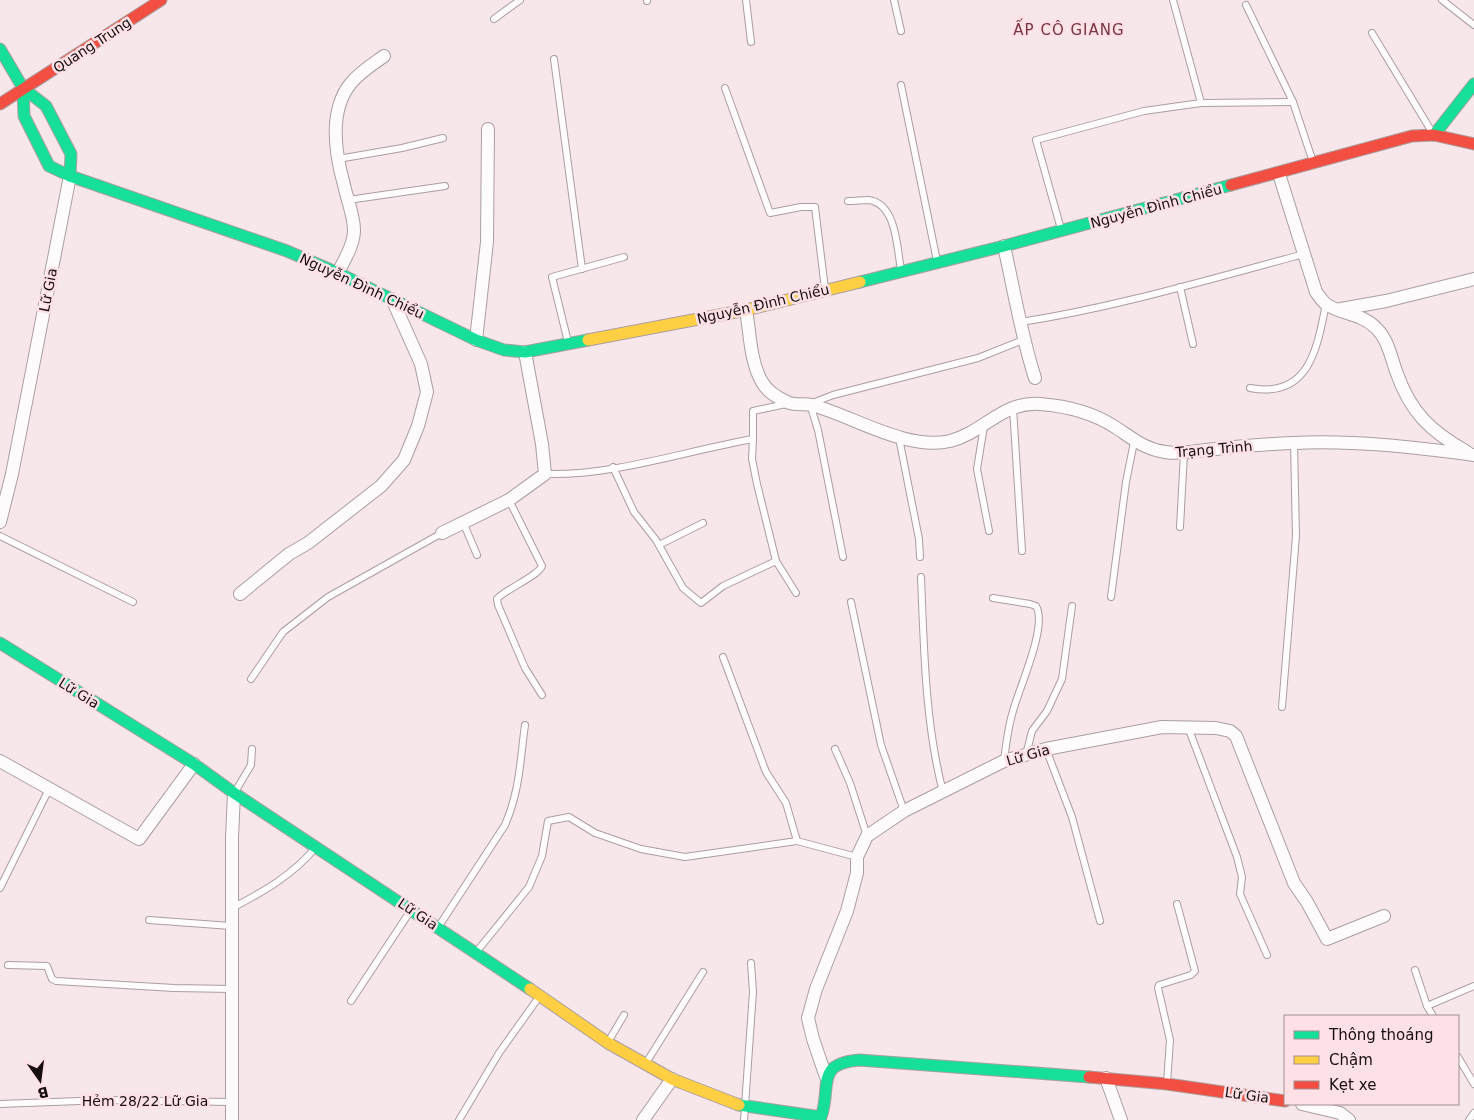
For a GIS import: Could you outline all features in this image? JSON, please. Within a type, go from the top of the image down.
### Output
[{"type":"main road","name":"Quang Trung","points":[[0,104],[161,0]]},
{"type":"main road","points":[[0,49],[23,88],[46,106],[71,154],[70,176]]},
{"type":"main road","points":[[1434,135],[1474,84]]},
{"type":"main road","name":"Nguyễn Đình Chiểu","points":[[23,88],[24,116],[49,166],[70,176],[287,251],[338,272],[476,340],[504,350],[525,352],[746,310],[1004,246],[1279,174],[1412,136],[1434,135],[1474,144]]},
{"type":"main road","name":"Lữ Gia","points":[[0,643],[194,764],[234,793],[477,952],[608,1043],[672,1079],[745,1108],[821,1118],[825,1109],[826,1077],[832,1068],[846,1061],[884,1060],[1167,1084],[1284,1101]]},
{"type":"street","points":[[338,272],[349,250],[354,230],[338,159],[335,137],[337,115],[346,90],[352,81],[384,56]]},
{"type":"street","points":[[476,340],[487,242],[488,129]]},
{"type":"street","points":[[1279,174],[1316,292],[1326,304]]},
{"type":"street","name":"Lữ Gia","points":[[0,522],[12,474],[70,176]]},
{"type":"street","points":[[1004,246],[1021,322],[1023,340],[1035,378]]},
{"type":"street","points":[[1341,310],[1474,279]]},
{"type":"street","points":[[240,594],[289,554],[308,543],[381,486],[404,460],[418,426],[427,392],[421,364],[392,299]]},
{"type":"street","name":"Trạng Trình","points":[[1326,304],[1364,318],[1378,329],[1389,350],[1410,402],[1423,422],[1436,433],[1474,455]]},
{"type":"street","points":[[746,310],[755,361],[762,383],[773,394],[790,404]]},
{"type":"street","points":[[442,533],[509,500],[545,474],[542,444],[525,352]]},
{"type":"street","name":"Trạng Trình","points":[[790,404],[810,404],[899,436],[937,443],[951,441],[1013,408],[1033,404],[1077,410],[1115,427],[1134,442],[1150,449],[1184,453],[1294,443],[1404,446],[1474,455]]},
{"type":"street","name":"Lữ Gia","points":[[826,1077],[808,1018],[816,988],[847,911],[857,873],[857,857],[867,836],[904,811],[1004,761],[1046,749],[1136,730],[1188,727],[1216,728],[1230,732],[1236,736],[1294,883],[1307,902],[1327,939],[1384,916]]},
{"type":"street","points":[[0,761],[139,839],[194,764]]},
{"type":"street","points":[[232,1120],[230,1102],[231,926],[234,793]]},
{"type":"street","points":[[1106,1078],[1121,1120]]},
{"type":"street","points":[[642,1120],[672,1079]]},
{"type":"street","points":[[1306,1105],[1340,1113],[1349,1120]]},
{"type":"lane","points":[[494,19],[520,0]]},
{"type":"lane","points":[[746,0],[751,42]]},
{"type":"lane","points":[[894,0],[901,31]]},
{"type":"lane","points":[[1174,0],[1201,103]]},
{"type":"lane","points":[[1442,0],[1474,25]]},
{"type":"lane","points":[[1246,5],[1293,102],[1313,164]]},
{"type":"lane","points":[[1372,33],[1420,116],[1434,135]]},
{"type":"lane","points":[[554,60],[582,269]]},
{"type":"lane","points":[[901,85],[938,263]]},
{"type":"lane","points":[[725,88],[770,213],[801,207],[814,207],[825,290]]},
{"type":"lane","points":[[1061,231],[1036,140],[1144,111],[1201,103],[1293,102]]},
{"type":"lane","points":[[338,159],[402,148],[443,138]]},
{"type":"lane","points":[[348,200],[445,186]]},
{"type":"lane","points":[[848,201],[870,200],[887,210],[892,222],[902,272]]},
{"type":"lane","points":[[1021,322],[1051,317],[1180,287],[1304,254]]},
{"type":"lane","points":[[569,345],[552,277],[624,257]]},
{"type":"lane","points":[[1180,287],[1193,344]]},
{"type":"lane","points":[[1250,388],[1276,391],[1304,372],[1317,349],[1326,304]]},
{"type":"lane","points":[[843,557],[818,430],[810,404],[833,395],[978,358],[1023,340]]},
{"type":"lane","points":[[790,404],[753,411],[752,459],[776,561],[796,593]]},
{"type":"lane","points":[[1013,408],[1022,551]]},
{"type":"lane","points":[[984,422],[977,468],[989,531]]},
{"type":"lane","points":[[899,436],[920,557]]},
{"type":"lane","points":[[545,474],[564,475],[613,468],[753,439]]},
{"type":"lane","points":[[1111,597],[1126,482],[1134,442]]},
{"type":"lane","points":[[1282,707],[1296,536],[1294,443]]},
{"type":"lane","points":[[1180,527],[1184,453]]},
{"type":"lane","points":[[613,468],[634,512],[659,545],[683,588],[701,603],[723,586],[776,561]]},
{"type":"lane","points":[[509,500],[542,566],[538,572],[502,593],[497,598],[498,605],[525,668],[542,695]]},
{"type":"lane","points":[[462,522],[477,554]]},
{"type":"lane","points":[[659,545],[703,523]]},
{"type":"lane","points":[[251,679],[283,632],[328,597],[442,533]]},
{"type":"lane","points":[[0,536],[134,602]]},
{"type":"lane","points":[[921,577],[925,667],[938,774],[943,792]]},
{"type":"lane","points":[[993,598],[1036,606],[1039,616],[1036,643],[1012,712],[1004,761]]},
{"type":"lane","points":[[851,602],[882,744],[904,811]]},
{"type":"lane","points":[[1026,755],[1032,731],[1047,711],[1062,680],[1072,606]]},
{"type":"lane","points":[[722,657],[766,772],[786,803],[797,840]]},
{"type":"lane","points":[[438,927],[505,825],[518,790],[526,725]]},
{"type":"lane","points":[[1188,727],[1237,857],[1242,877],[1240,894],[1267,955]]},
{"type":"lane","points":[[234,793],[251,765],[252,749]]},
{"type":"lane","points":[[835,749],[850,783],[867,836]]},
{"type":"lane","points":[[1046,749],[1077,833],[1100,921]]},
{"type":"lane","points":[[0,888],[50,788]]},
{"type":"lane","points":[[477,952],[529,887],[542,856],[548,821],[569,817],[594,833],[641,849],[685,857],[797,840],[857,857]]},
{"type":"lane","points":[[232,908],[290,873],[303,863],[316,846]]},
{"type":"lane","points":[[1167,1084],[1170,1040],[1158,988],[1159,985],[1192,975],[1195,971],[1178,904]]},
{"type":"lane","points":[[351,1002],[411,909]]},
{"type":"lane","points":[[150,920],[231,926]]},
{"type":"lane","points":[[8,964],[49,966],[52,979],[56,981],[164,988],[232,989]]},
{"type":"lane","points":[[744,1120],[753,992],[751,964]]},
{"type":"lane","points":[[1415,970],[1427,1006],[1432,1015]]},
{"type":"lane","points":[[646,1064],[703,972]]},
{"type":"lane","points":[[1427,1006],[1474,986]]},
{"type":"lane","points":[[459,1120],[499,1052],[540,996]]},
{"type":"lane","points":[[608,1043],[624,1016]]},
{"type":"lane","points":[[1459,1059],[1474,1084]]},
{"type":"lane","name":"Hẻm 28/22 Lữ Gia","points":[[0,1104],[106,1100],[230,1102]]},
{"type":"lane","points":[[1469,1120],[1474,1113]]},
{"type":"traffic: fast","points":[[0,49],[23,88],[46,106],[71,154],[70,176]]},
{"type":"traffic: fast","points":[[1434,135],[1474,84]]},
{"type":"traffic: fast","points":[[23,88],[24,116],[49,166],[70,176],[287,251],[338,273],[476,340],[504,350],[525,352],[588,340]]},
{"type":"traffic: fast","points":[[860,282],[1004,246],[1231,185]]},
{"type":"traffic: fast","points":[[0,643],[194,764],[234,793],[530,989]]},
{"type":"traffic: fast","points":[[739,1105],[821,1117],[827,1079],[830,1072],[836,1066],[845,1062],[859,1060],[1089,1077]]},
{"type":"traffic: slow","points":[[588,340],[746,310],[860,282]]},
{"type":"traffic: slow","points":[[530,989],[608,1043],[672,1079],[739,1105]]},
{"type":"traffic: jam","points":[[0,104],[161,0]]},
{"type":"traffic: jam","points":[[1231,185],[1412,136],[1434,135],[1474,144]]},
{"type":"traffic: jam","points":[[1089,1077],[1167,1084],[1284,1101]]},
{"type":"district","name":"ẤP CÔ GIANG","points":[[1069,30]]}]
